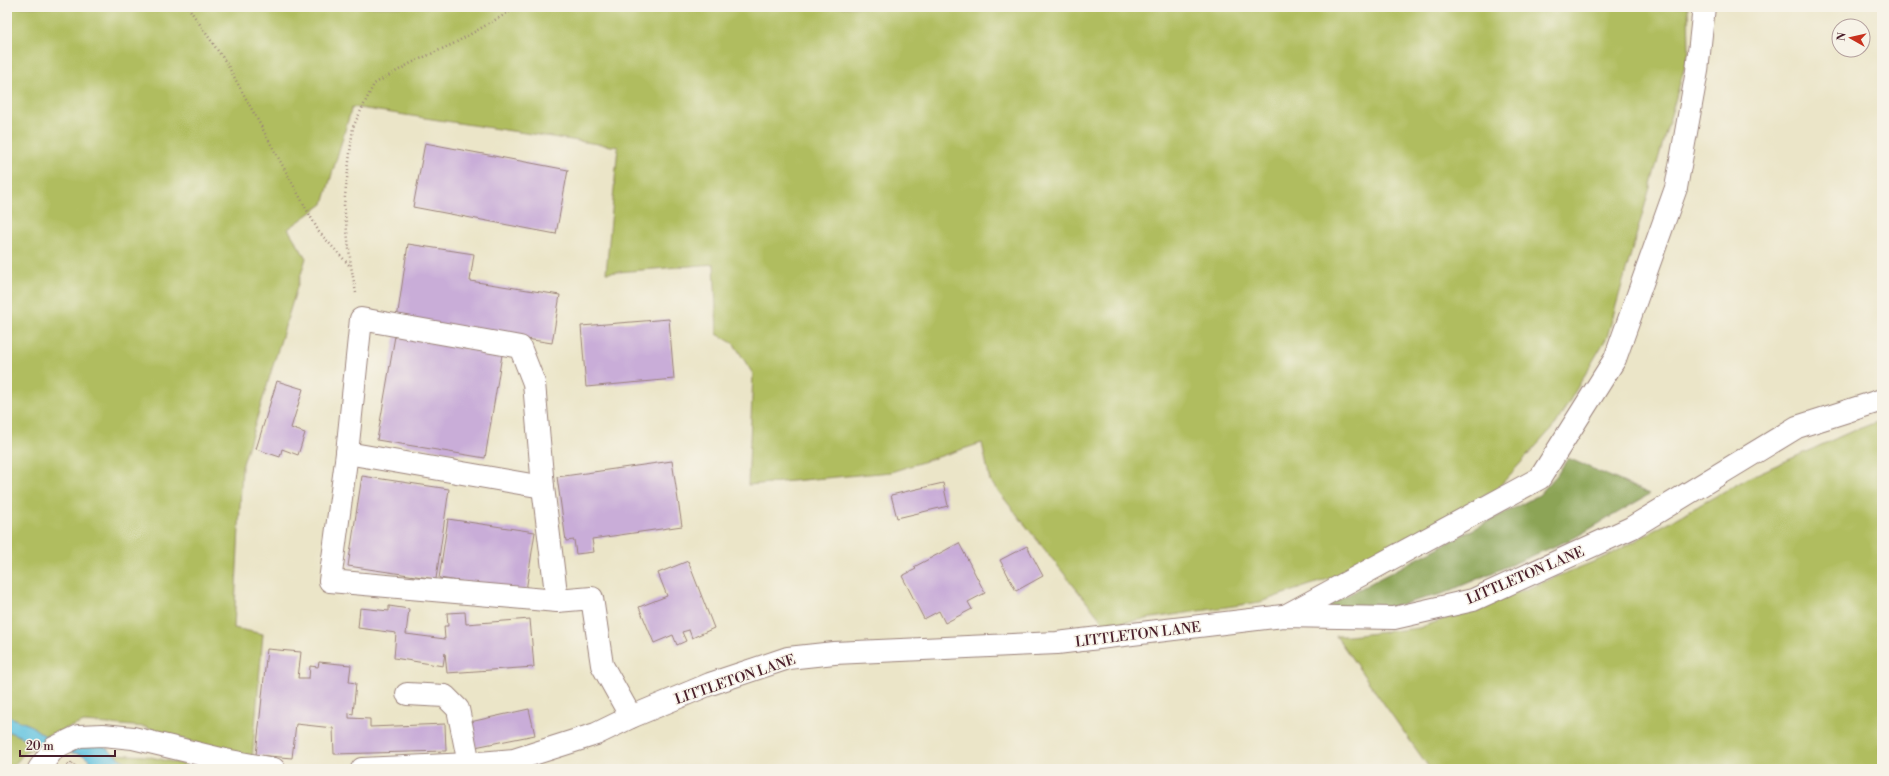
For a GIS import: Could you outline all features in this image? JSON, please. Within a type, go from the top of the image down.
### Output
[{"type":"street","points":[[1284,616],[1540,478],[1615,359],[1676,188],[1697,71],[1704,7]]},
{"type":"street","points":[[557,601],[543,487],[534,383],[520,347],[361,319],[347,453],[330,581],[557,601],[592,598],[602,665],[632,717]]},
{"type":"street","name":"LITTLETON LANE","points":[[362,769],[469,764],[514,760],[596,734],[710,684],[788,658],[834,653],[1057,643],[1284,616],[1394,618],[1473,600],[1631,528],[1797,427],[1882,400]]},
{"type":"street","points":[[347,453],[543,487]]},
{"type":"street","points":[[406,694],[445,696],[458,709],[469,764]]},
{"type":"street","points":[[39,769],[54,748],[79,736],[103,735],[133,738],[225,760],[274,769]]},
{"type":"path","points":[[188,7],[228,64],[319,232],[351,266]]},
{"type":"path","points":[[361,319],[351,266],[344,205],[353,127],[374,84],[411,63],[452,44],[518,7]]},
{"type":"green space","points":[[7,7],[1688,7],[1689,52],[1607,337],[1556,424],[1497,489],[1334,577],[1260,602],[1105,625],[990,481],[982,443],[891,472],[748,485],[753,374],[734,344],[717,334],[714,264],[606,273],[618,147],[352,107],[323,204],[288,229],[306,258],[242,467],[234,628],[263,634],[252,760],[145,727],[84,722],[45,736],[30,725],[7,716]]},
{"type":"green space","points":[[1882,420],[1881,769],[1430,769],[1336,636],[1349,636],[1419,628],[1506,597],[1608,556],[1750,477],[1848,433]]},
{"type":"green space","points":[[1568,458],[1650,494],[1574,538],[1442,594],[1390,607],[1323,608],[1539,495],[1557,475]]},
{"type":"green space","points":[[7,731],[38,746],[26,751],[11,769],[7,769]]},
{"type":"green space","points":[[114,754],[146,756],[205,769],[141,769],[120,759]]},
{"type":"water","points":[[7,716],[30,725],[45,736],[100,743],[120,759],[141,769],[110,769],[93,763],[83,755],[38,746],[7,731]]},
{"type":"building","points":[[425,143],[568,170],[556,234],[413,207]]},
{"type":"building","points":[[408,244],[474,254],[470,281],[560,295],[552,343],[397,319]]},
{"type":"building","points":[[669,319],[674,379],[586,387],[581,326]]},
{"type":"building","points":[[395,336],[502,355],[485,458],[377,440]]},
{"type":"building","points":[[277,381],[303,389],[291,428],[305,433],[298,455],[282,449],[280,457],[256,449]]},
{"type":"building","points":[[672,461],[682,526],[592,539],[594,552],[576,554],[574,540],[566,541],[557,477]]},
{"type":"building","points":[[362,476],[449,489],[436,579],[348,566]]},
{"type":"building","points":[[943,483],[948,506],[897,518],[891,495]]},
{"type":"building","points":[[448,519],[535,532],[526,591],[439,578]]},
{"type":"building","points":[[959,543],[985,593],[968,602],[972,609],[945,623],[939,611],[924,619],[902,576],[916,569],[914,567]]},
{"type":"building","points":[[1027,546],[1043,576],[1016,591],[1000,560]]},
{"type":"building","points":[[688,561],[714,628],[692,638],[689,630],[682,632],[686,641],[677,645],[673,635],[654,643],[639,607],[667,596],[658,573]]},
{"type":"building","points":[[389,606],[409,609],[406,634],[445,639],[444,626],[448,626],[447,613],[465,612],[466,624],[530,619],[534,667],[447,673],[445,653],[443,666],[394,658],[396,633],[358,628],[360,608],[389,611]]},
{"type":"building","points":[[267,649],[301,652],[298,678],[309,678],[310,666],[318,667],[319,662],[351,665],[349,682],[356,683],[353,714],[349,713],[349,718],[370,719],[370,727],[445,724],[446,751],[334,754],[333,728],[296,724],[292,758],[256,755]]},
{"type":"building","points":[[529,709],[535,735],[475,747],[470,722]]},
{"type":"building","points":[[71,762],[79,769],[64,769]]}]
